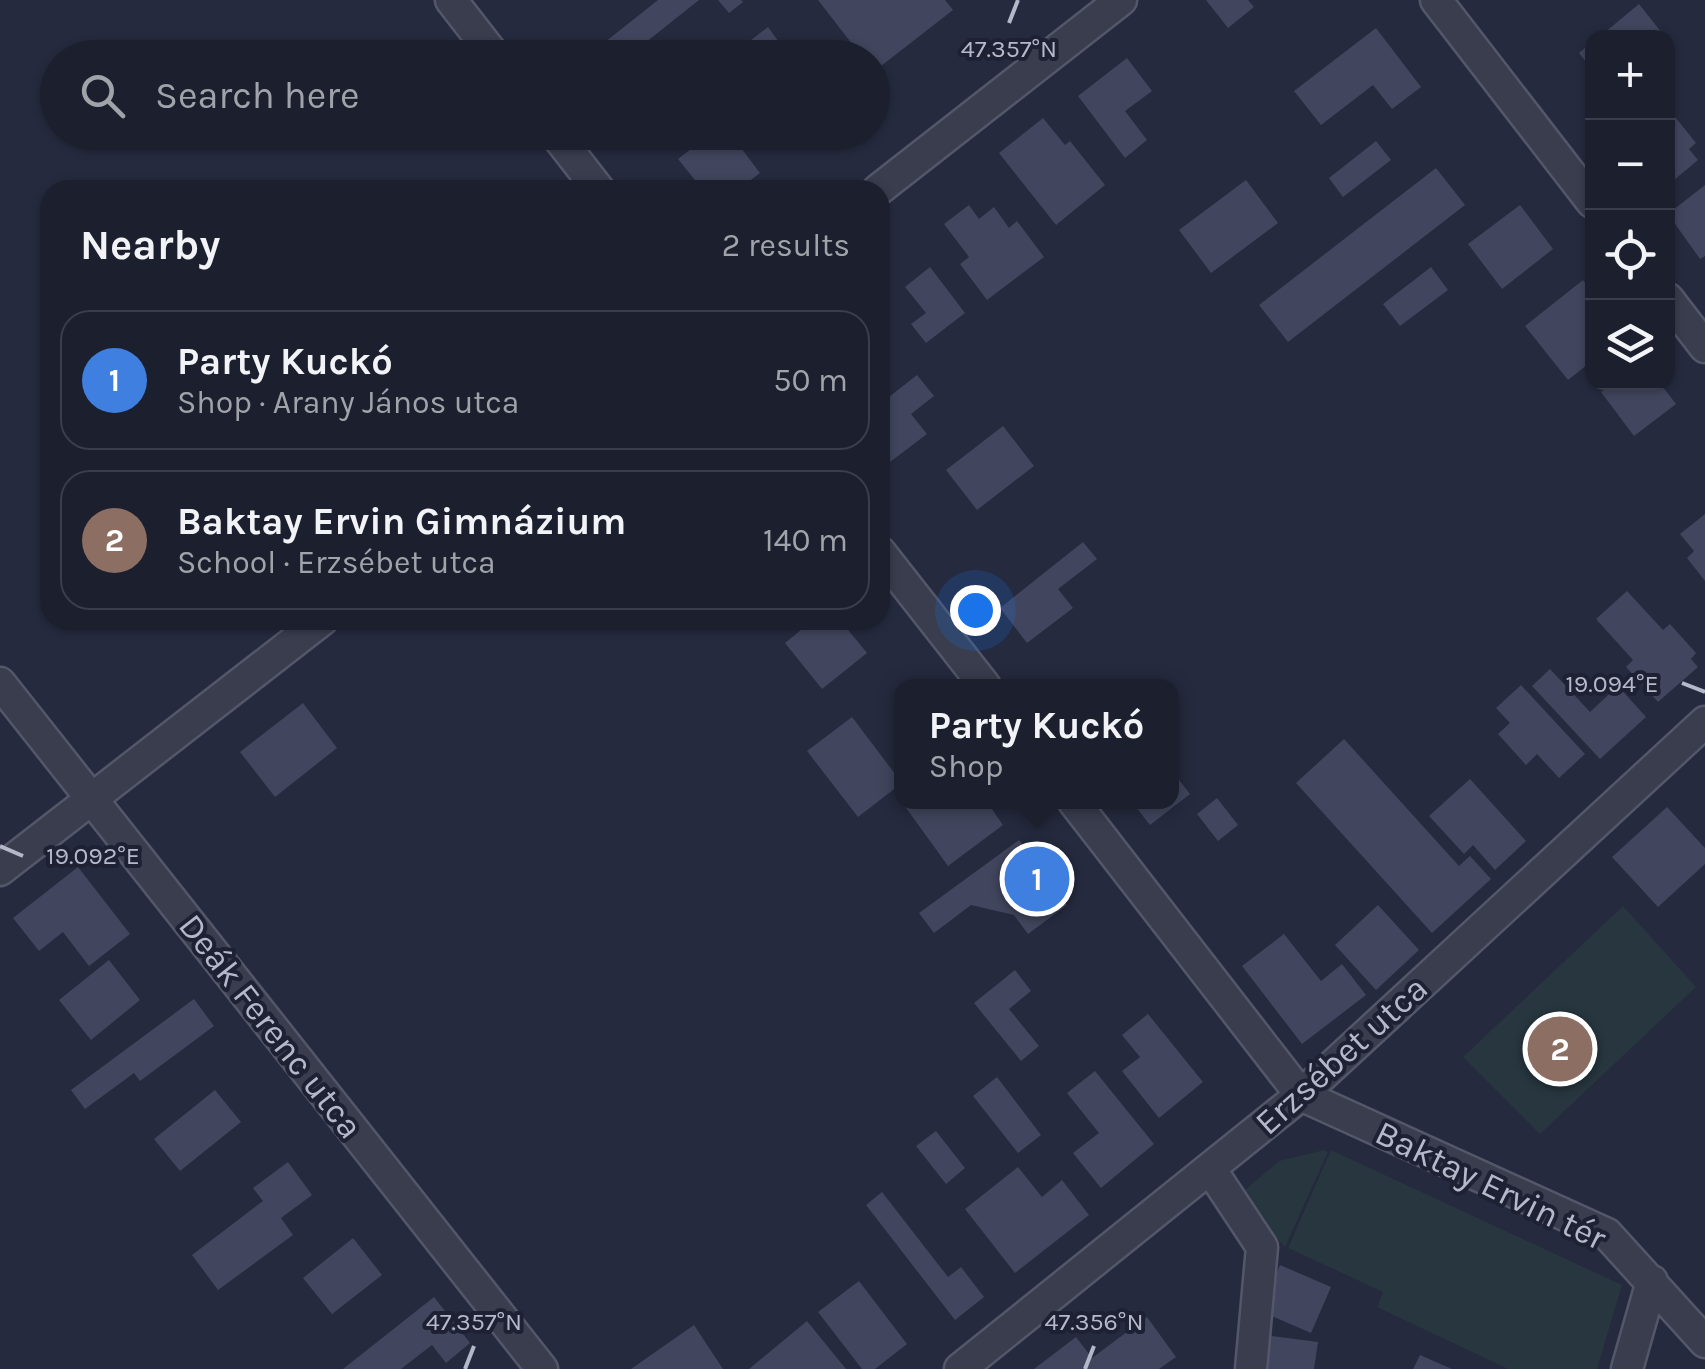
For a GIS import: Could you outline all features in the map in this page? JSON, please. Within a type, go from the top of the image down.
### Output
[{"type":"street","points":[[451,0],[482,40]]},
{"type":"street","points":[[890,181],[1121,0]]},
{"type":"street","points":[[1436,0],[1585,193]]},
{"type":"street","points":[[568,150],[591,180]]},
{"type":"street","points":[[1669,300],[1705,347]]},
{"type":"street","points":[[890,565],[979,679]]},
{"type":"street","points":[[0,870],[309,630]]},
{"type":"street","name":"Deák Ferenc utca","points":[[0,683],[542,1369]]},
{"type":"street","name":"Erzsébet utca","points":[[960,1369],[1301,1095],[1705,722]]},
{"type":"street","points":[[1079,809],[1301,1095]]},
{"type":"street","name":"Baktay Ervin tér","points":[[1301,1095],[1606,1234],[1705,1342]]},
{"type":"street","points":[[1211,1170],[1262,1247],[1251,1369]]},
{"type":"street","points":[[1628,1369],[1652,1281]]},
{"type":"shaded area","points":[[1623,906],[1696,987],[1540,1134],[1463,1057]]},
{"type":"shaded area","points":[[1331,1150],[1622,1285],[1597,1369],[1508,1369],[1377,1307],[1383,1292],[1288,1248]]},
{"type":"shaded area","points":[[1328,1152],[1285,1247],[1239,1195],[1279,1161]]},
{"type":"building","points":[[658,0],[699,0],[649,40],[608,40]]},
{"type":"building","points":[[718,0],[741,0],[743,2],[729,13]]},
{"type":"building","points":[[818,0],[945,0],[953,10],[890,59],[890,40],[849,40]]},
{"type":"building","points":[[1206,0],[1248,0],[1254,7],[1228,28]]},
{"type":"building","points":[[1639,4],[1660,30],[1608,30]]},
{"type":"building","points":[[768,27],[777,40],[751,40]]},
{"type":"building","points":[[1376,28],[1421,87],[1392,109],[1373,85],[1321,125],[1294,91]]},
{"type":"building","points":[[1127,58],[1152,91],[1125,111],[1147,140],[1125,158],[1078,96]]},
{"type":"building","points":[[1675,117],[1696,143],[1689,149],[1698,160],[1675,179]]},
{"type":"building","points":[[1043,118],[1065,145],[1070,141],[1105,185],[1056,225],[999,153]]},
{"type":"building","points":[[1376,141],[1391,160],[1343,197],[1329,178]]},
{"type":"building","points":[[690,150],[743,150],[760,173],[751,180],[695,180],[678,159]]},
{"type":"building","points":[[1436,168],[1465,205],[1288,342],[1259,305]]},
{"type":"building","points":[[1246,180],[1278,223],[1211,273],[1179,230]]},
{"type":"building","points":[[1705,185],[1705,256],[1700,259],[1675,224],[1675,209]]},
{"type":"building","points":[[969,205],[979,219],[994,207],[1009,228],[1017,221],[1044,257],[987,300],[960,264],[969,257],[944,224]]},
{"type":"building","points":[[1520,205],[1553,249],[1502,289],[1468,244]]},
{"type":"building","points":[[930,267],[965,313],[926,343],[911,324],[926,313],[905,287]]},
{"type":"building","points":[[1431,267],[1448,290],[1400,326],[1383,304]]},
{"type":"building","points":[[1583,280],[1585,367],[1568,380],[1525,326]]},
{"type":"building","points":[[917,375],[934,396],[911,414],[927,434],[890,462],[890,396]]},
{"type":"building","points":[[1665,390],[1676,404],[1634,436],[1601,392]]},
{"type":"building","points":[[1003,426],[1034,466],[977,510],[946,470]]},
{"type":"building","points":[[1705,514],[1705,581],[1687,558],[1694,551],[1680,534]]},
{"type":"building","points":[[1083,542],[1097,559],[1058,589],[1073,608],[1027,643],[1000,608]]},
{"type":"building","points":[[1627,591],[1663,630],[1670,624],[1696,653],[1691,659],[1698,667],[1658,702],[1626,667],[1633,660],[1596,619]]},
{"type":"building","points":[[801,630],[848,630],[867,653],[822,689],[785,643]]},
{"type":"building","points":[[1550,669],[1590,712],[1618,686],[1646,717],[1600,759],[1532,686]]},
{"type":"building","points":[[1521,685],[1585,754],[1559,778],[1537,754],[1526,765],[1498,734],[1510,723],[1496,708]]},
{"type":"building","points":[[303,703],[337,748],[275,797],[240,752]]},
{"type":"building","points":[[852,717],[894,772],[894,789],[858,817],[807,751]]},
{"type":"building","points":[[1344,739],[1459,866],[1470,856],[1491,879],[1432,933],[1296,783]]},
{"type":"building","points":[[1470,779],[1526,841],[1495,870],[1473,845],[1464,854],[1429,816]]},
{"type":"building","points":[[1179,780],[1190,794],[1179,803]]},
{"type":"building","points":[[1217,798],[1238,825],[1218,841],[1197,814]]},
{"type":"building","points":[[1667,807],[1705,848],[1705,864],[1658,907],[1612,857]]},
{"type":"building","points":[[907,809],[992,809],[1003,825],[948,866]]},
{"type":"building","points":[[1137,809],[1171,809],[1150,825]]},
{"type":"building","points":[[1019,840],[1067,905],[1028,934],[1014,915],[971,905],[934,933],[919,913]]},
{"type":"building","points":[[78,867],[130,934],[89,966],[63,932],[39,951],[13,918]]},
{"type":"building","points":[[1378,905],[1419,950],[1376,990],[1335,945]]},
{"type":"building","points":[[1284,934],[1321,981],[1342,964],[1366,995],[1302,1044],[1242,966]]},
{"type":"building","points":[[109,960],[140,1000],[91,1040],[59,1000]]},
{"type":"building","points":[[1015,970],[1031,991],[1009,1009],[1039,1046],[1021,1061],[974,1003]]},
{"type":"building","points":[[194,999],[214,1026],[140,1081],[134,1073],[85,1109],[71,1090]]},
{"type":"building","points":[[1148,1014],[1203,1082],[1159,1118],[1122,1071],[1140,1057],[1122,1035]]},
{"type":"building","points":[[1095,1071],[1154,1144],[1101,1188],[1073,1153],[1099,1133],[1067,1093]]},
{"type":"building","points":[[997,1077],[1041,1135],[1018,1153],[973,1096]]},
{"type":"building","points":[[215,1090],[241,1122],[180,1171],[154,1139]]},
{"type":"building","points":[[936,1131],[965,1168],[946,1184],[916,1146]]},
{"type":"building","points":[[288,1162],[312,1195],[281,1218],[293,1235],[218,1290],[192,1255],[263,1201],[253,1188]]},
{"type":"building","points":[[1018,1167],[1042,1197],[1062,1180],[1089,1215],[1015,1273],[965,1209]]},
{"type":"building","points":[[882,1192],[948,1277],[961,1267],[984,1297],[955,1320],[866,1205]]},
{"type":"building","points":[[353,1238],[382,1275],[332,1314],[303,1278]]},
{"type":"building","points":[[1280,1265],[1331,1287],[1311,1333],[1260,1311]]},
{"type":"building","points":[[859,1281],[907,1344],[875,1369],[862,1369],[818,1312]]},
{"type":"building","points":[[434,1297],[470,1343],[446,1363],[432,1345],[401,1369],[343,1369]]},
{"type":"building","points":[[1147,1317],[1176,1357],[1159,1369],[1034,1369],[1076,1337],[1092,1358]]},
{"type":"building","points":[[807,1321],[846,1369],[749,1369]]},
{"type":"building","points":[[694,1325],[723,1369],[631,1369]]},
{"type":"building","points":[[1264,1335],[1318,1342],[1314,1369],[1259,1369]]},
{"type":"building","points":[[1420,1355],[1452,1369],[1413,1369]]},
{"type":"place","name":"Party Kuckó","points":[[1037,879]]},
{"type":"place","name":"Baktay Ervin Gimnázium","points":[[1560,1049]]}]
